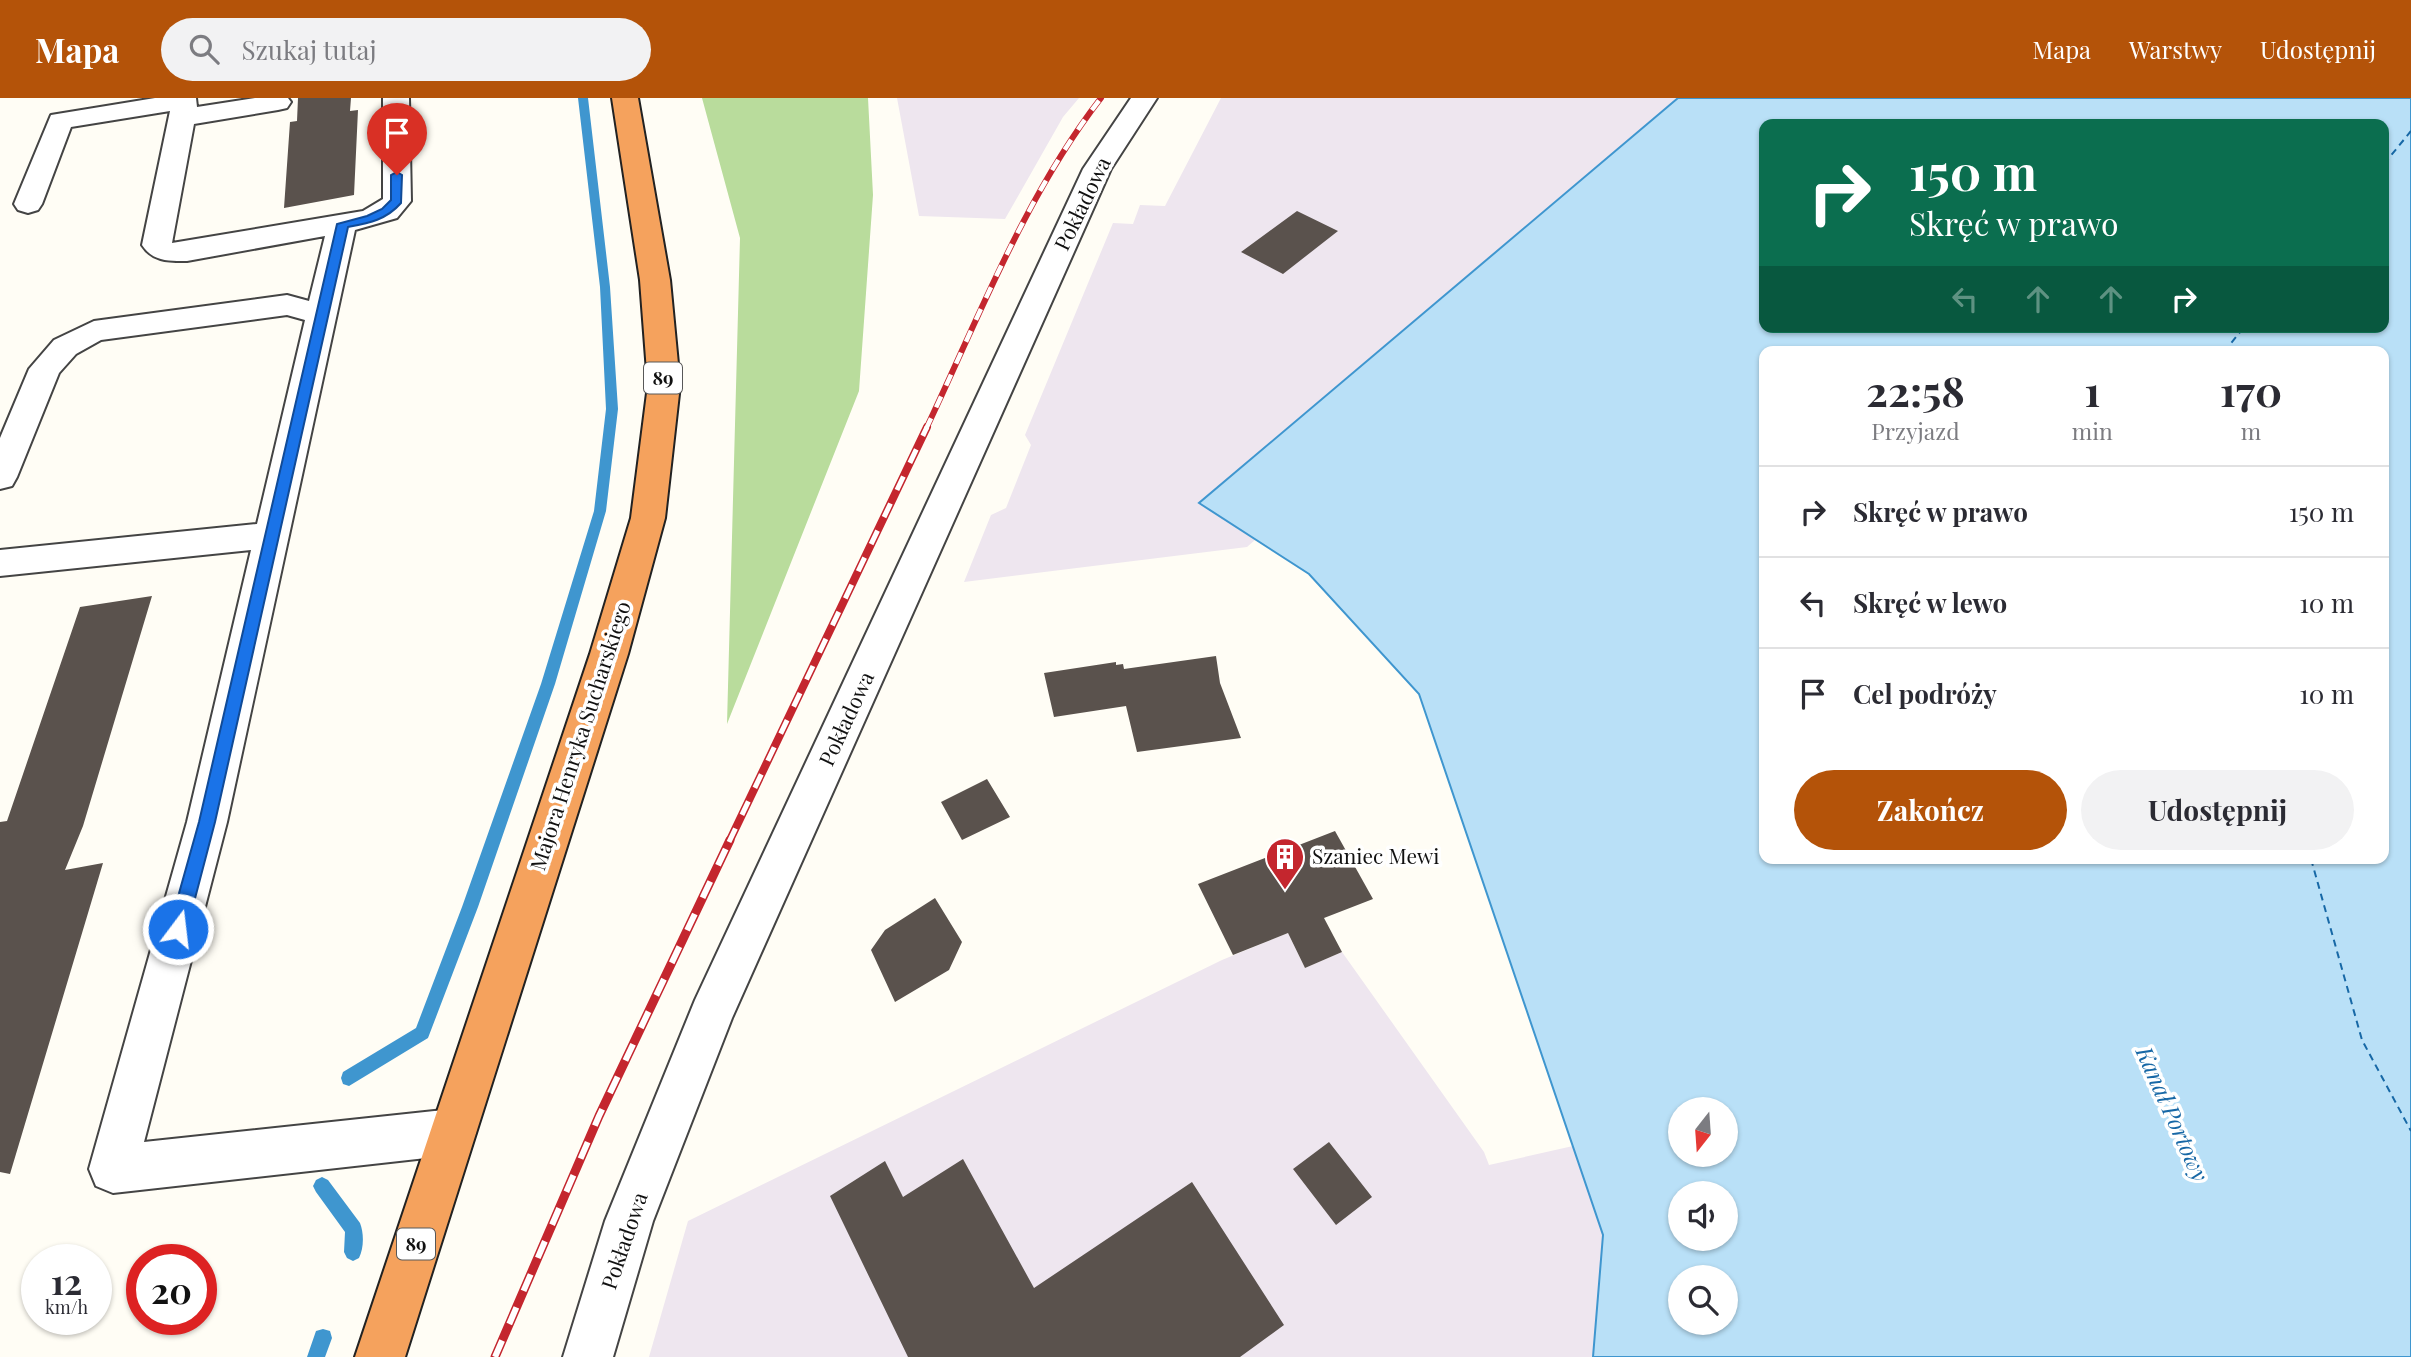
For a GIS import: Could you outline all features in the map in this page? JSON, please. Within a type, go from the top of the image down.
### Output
[{"type":"highway","name":"Majora Henryka Sucharskiego","points":[[380,1357],[605,667],[648,518],[664,385],[655,280],[625,98]]},
{"type":"street","points":[[28,204],[61,121],[185,101],[156,245],[166,251],[187,252],[370,219],[387,212],[397,201],[396,98]]},
{"type":"street","name":"Pokładowa","points":[[588,1357],[629,1221],[711,1015],[1097,169],[1144,98]]},
{"type":"street","points":[[181,118],[278,103]]},
{"type":"street","points":[[342,224],[207,822],[113,1169],[453,1132]]},
{"type":"street","points":[[0,477],[45,369],[65,347],[94,331],[287,306],[322,315]]},
{"type":"street","points":[[0,563],[272,535]]},
{"type":"shaded area","points":[[897,98],[1079,98],[1063,117],[1005,219],[919,216]]},
{"type":"shaded area","points":[[1221,98],[1678,98],[1199,503],[1255,540],[1247,547],[964,582],[991,515],[1006,508],[1031,445],[1025,435],[1113,223],[1133,224],[1140,205],[1165,206]]},
{"type":"shaded area","points":[[1288,933],[1305,968],[1342,952],[1484,1152],[1489,1165],[1573,1146],[1603,1235],[1593,1357],[649,1357],[688,1221],[1222,960]]},
{"type":"green space","points":[[702,98],[868,98],[873,195],[859,391],[727,724],[740,238]]},
{"type":"water","name":"Kanał Portowy","points":[[1678,98],[2411,98],[2411,1357],[1593,1357],[1603,1235],[1419,694],[1309,574],[1199,503]]},
{"type":"building","points":[[298,98],[351,98],[350,111],[358,110],[354,195],[284,208],[290,122],[297,121]]},
{"type":"building","points":[[1297,211],[1338,231],[1283,274],[1241,252]]},
{"type":"building","points":[[152,596],[83,826],[65,870],[103,863],[10,1174],[0,1172],[0,822],[7,821],[80,607]]},
{"type":"building","points":[[1216,656],[1220,683],[1241,738],[1137,752],[1126,706],[1054,717],[1044,673],[1116,662],[1116,665],[1123,664],[1124,669]]},
{"type":"building","points":[[987,779],[1010,817],[962,840],[941,802]]},
{"type":"building","name":"Szaniec Mewi","points":[[1335,831],[1373,899],[1324,918],[1342,952],[1305,968],[1288,933],[1233,955],[1198,884]]},
{"type":"building","points":[[935,898],[962,942],[949,970],[895,1002],[871,950],[885,930]]},
{"type":"building","points":[[1329,1142],[1372,1197],[1336,1225],[1293,1169]]},
{"type":"building","points":[[963,1159],[1034,1288],[1192,1182],[1284,1325],[1240,1357],[908,1357],[830,1196],[885,1161],[903,1197]]},
{"type":"waterway","points":[[349,1078],[422,1033],[470,907],[548,684],[600,511],[612,409],[605,287],[583,98]]},
{"type":"waterway","points":[[322,1186],[354,1229],[353,1252]]},
{"type":"waterway","points":[[316,1357],[323,1338]]},
{"type":"ferry route","points":[[2389,158],[2411,131]]},
{"type":"ferry route","points":[[2229,346],[2239,333]]},
{"type":"ferry route","points":[[2312,864],[2362,1040],[2411,1131]]},
{"type":"railway","points":[[926,429],[1026,216],[1049,175],[1101,98]]},
{"type":"railway","points":[[729,842],[927,427]]},
{"type":"railway","points":[[495,1357],[599,1116],[730,840]]},
{"type":"place","name":"Szaniec Mewi","points":[[1285,891]]},
{"type":"route","points":[[178,929],[207,822],[342,224],[370,219],[387,212],[397,201],[397,175]]}]
